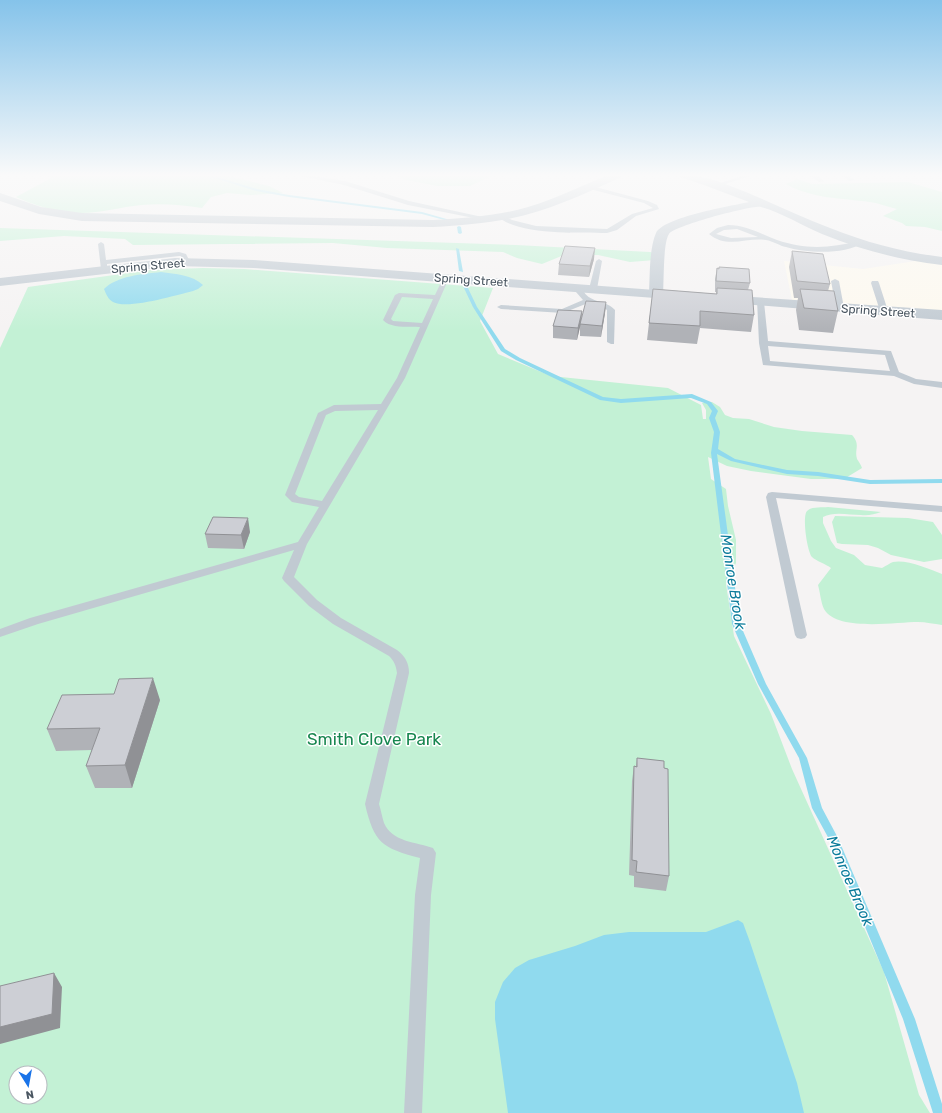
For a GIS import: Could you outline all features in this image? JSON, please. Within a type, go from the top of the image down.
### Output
[{"type":"street","points":[[656,294],[662,237],[667,227]]},
{"type":"street","points":[[819,227],[859,243],[904,255],[942,261]]},
{"type":"street","name":"Spring Street","points":[[0,282],[103,266],[186,262],[254,264],[446,278],[588,292],[693,296]]},
{"type":"street","name":"Spring Street","points":[[708,298],[942,315]]},
{"type":"lane","points":[[532,227],[607,231],[614,230],[617,227]]},
{"type":"lane","points":[[767,238],[732,239],[721,238],[712,234],[722,229],[738,227],[767,238],[792,248],[816,250],[835,250],[859,243]]},
{"type":"lane","points":[[101,244],[103,266]]},
{"type":"lane","points":[[501,308],[563,311],[588,292],[599,261]]},
{"type":"lane","points":[[413,1113],[423,895],[428,853],[395,844],[383,834],[378,825],[372,804],[376,778],[403,673],[403,666],[400,658],[393,653],[337,621],[313,603],[288,578],[302,544],[382,407],[401,378],[446,278]]},
{"type":"lane","points":[[835,281],[840,308]]},
{"type":"lane","points":[[875,283],[884,311]]},
{"type":"lane","points":[[588,292],[611,310],[611,342]]},
{"type":"lane","points":[[424,325],[391,323],[387,320],[399,295],[437,297]]},
{"type":"lane","points":[[760,302],[766,363],[895,374],[914,381],[942,385]]},
{"type":"lane","points":[[763,343],[888,352],[895,374]]},
{"type":"lane","points":[[325,505],[296,500],[290,495],[322,412],[334,408],[382,407]]},
{"type":"lane","points":[[802,635],[771,497],[772,495],[942,509]]},
{"type":"lane","points":[[0,633],[34,621],[302,544]]},
{"type":"shaded area","points":[[942,257],[942,312],[792,300],[784,261],[863,269]]},
{"type":"green space","points":[[925,227],[942,227],[942,231]]},
{"type":"green space","points":[[0,228],[516,245],[650,252],[655,253],[655,260],[630,262],[598,255],[564,255],[542,264],[517,258],[503,252],[387,248],[333,243],[133,245],[125,239],[64,236],[0,241]]},
{"type":"green space","name":"Smith Clove Park","points":[[203,268],[244,269],[493,288],[480,321],[498,354],[551,376],[668,388],[701,405],[703,419],[706,419],[706,410],[702,403],[712,402],[720,407],[725,415],[733,418],[749,419],[774,427],[802,431],[852,435],[857,444],[857,459],[862,468],[844,479],[811,479],[751,471],[727,466],[708,457],[711,479],[726,489],[728,506],[736,540],[736,563],[726,584],[734,636],[771,714],[792,769],[884,972],[919,1095],[930,1113],[0,1113],[0,348],[28,287],[150,270]]},
{"type":"green space","points":[[828,507],[881,512],[866,515],[832,514],[823,517],[823,523],[831,541],[836,548],[854,555],[865,565],[882,568],[898,561],[918,565],[942,574],[942,625],[918,622],[882,624],[854,623],[841,621],[831,616],[824,609],[818,585],[831,568],[816,560],[810,554],[805,519],[809,509]]},
{"type":"green space","points":[[835,516],[908,518],[933,522],[942,535],[942,559],[924,562],[891,555],[878,548],[868,545],[837,543],[832,522]]},
{"type":"water","points":[[161,272],[189,277],[203,285],[193,291],[140,303],[120,304],[113,302],[106,295],[104,289],[123,278]]},
{"type":"water","points":[[738,920],[743,923],[750,942],[797,1083],[804,1113],[508,1113],[495,1019],[495,1002],[503,982],[515,968],[529,960],[575,946],[604,935],[629,932],[706,932]]},
{"type":"building","points":[[565,246],[595,248],[590,266],[559,264]]},
{"type":"building","points":[[792,251],[823,254],[830,284],[797,281]]},
{"type":"building","points":[[719,267],[749,269],[750,283],[716,281],[717,268],[719,269]]},
{"type":"building","points":[[717,288],[752,290],[754,315],[700,311],[700,326],[649,323],[653,289],[717,294]]},
{"type":"building","points":[[800,289],[834,291],[838,311],[804,308]]},
{"type":"building","points":[[586,301],[606,302],[602,326],[580,324]]},
{"type":"building","points":[[558,310],[582,311],[578,328],[553,326]]},
{"type":"building","points":[[213,517],[248,518],[241,535],[205,534]]},
{"type":"building","points":[[153,678],[125,765],[86,766],[100,728],[47,729],[62,695],[114,694],[119,679]]},
{"type":"building","points":[[637,758],[664,761],[664,768],[668,769],[669,876],[636,872],[637,861],[632,860],[634,766],[637,767]]},
{"type":"building","points":[[54,973],[52,1014],[0,1027],[0,986]]},
{"type":"waterway","name":"Monroe Brook","points":[[459,227],[460,233]]},
{"type":"waterway","name":"Monroe Brook","points":[[457,249],[461,271]]},
{"type":"waterway","name":"Monroe Brook","points":[[465,286],[475,307],[503,350],[518,359],[602,399],[621,401],[692,396],[709,403],[715,411],[712,418],[717,432],[715,449]]},
{"type":"waterway","points":[[715,449],[733,460],[787,472],[818,474],[870,482],[942,481]]},
{"type":"waterway","name":"Monroe Brook","points":[[715,449],[736,624],[762,684],[803,758],[817,808],[833,838],[909,1019],[939,1113]]}]
